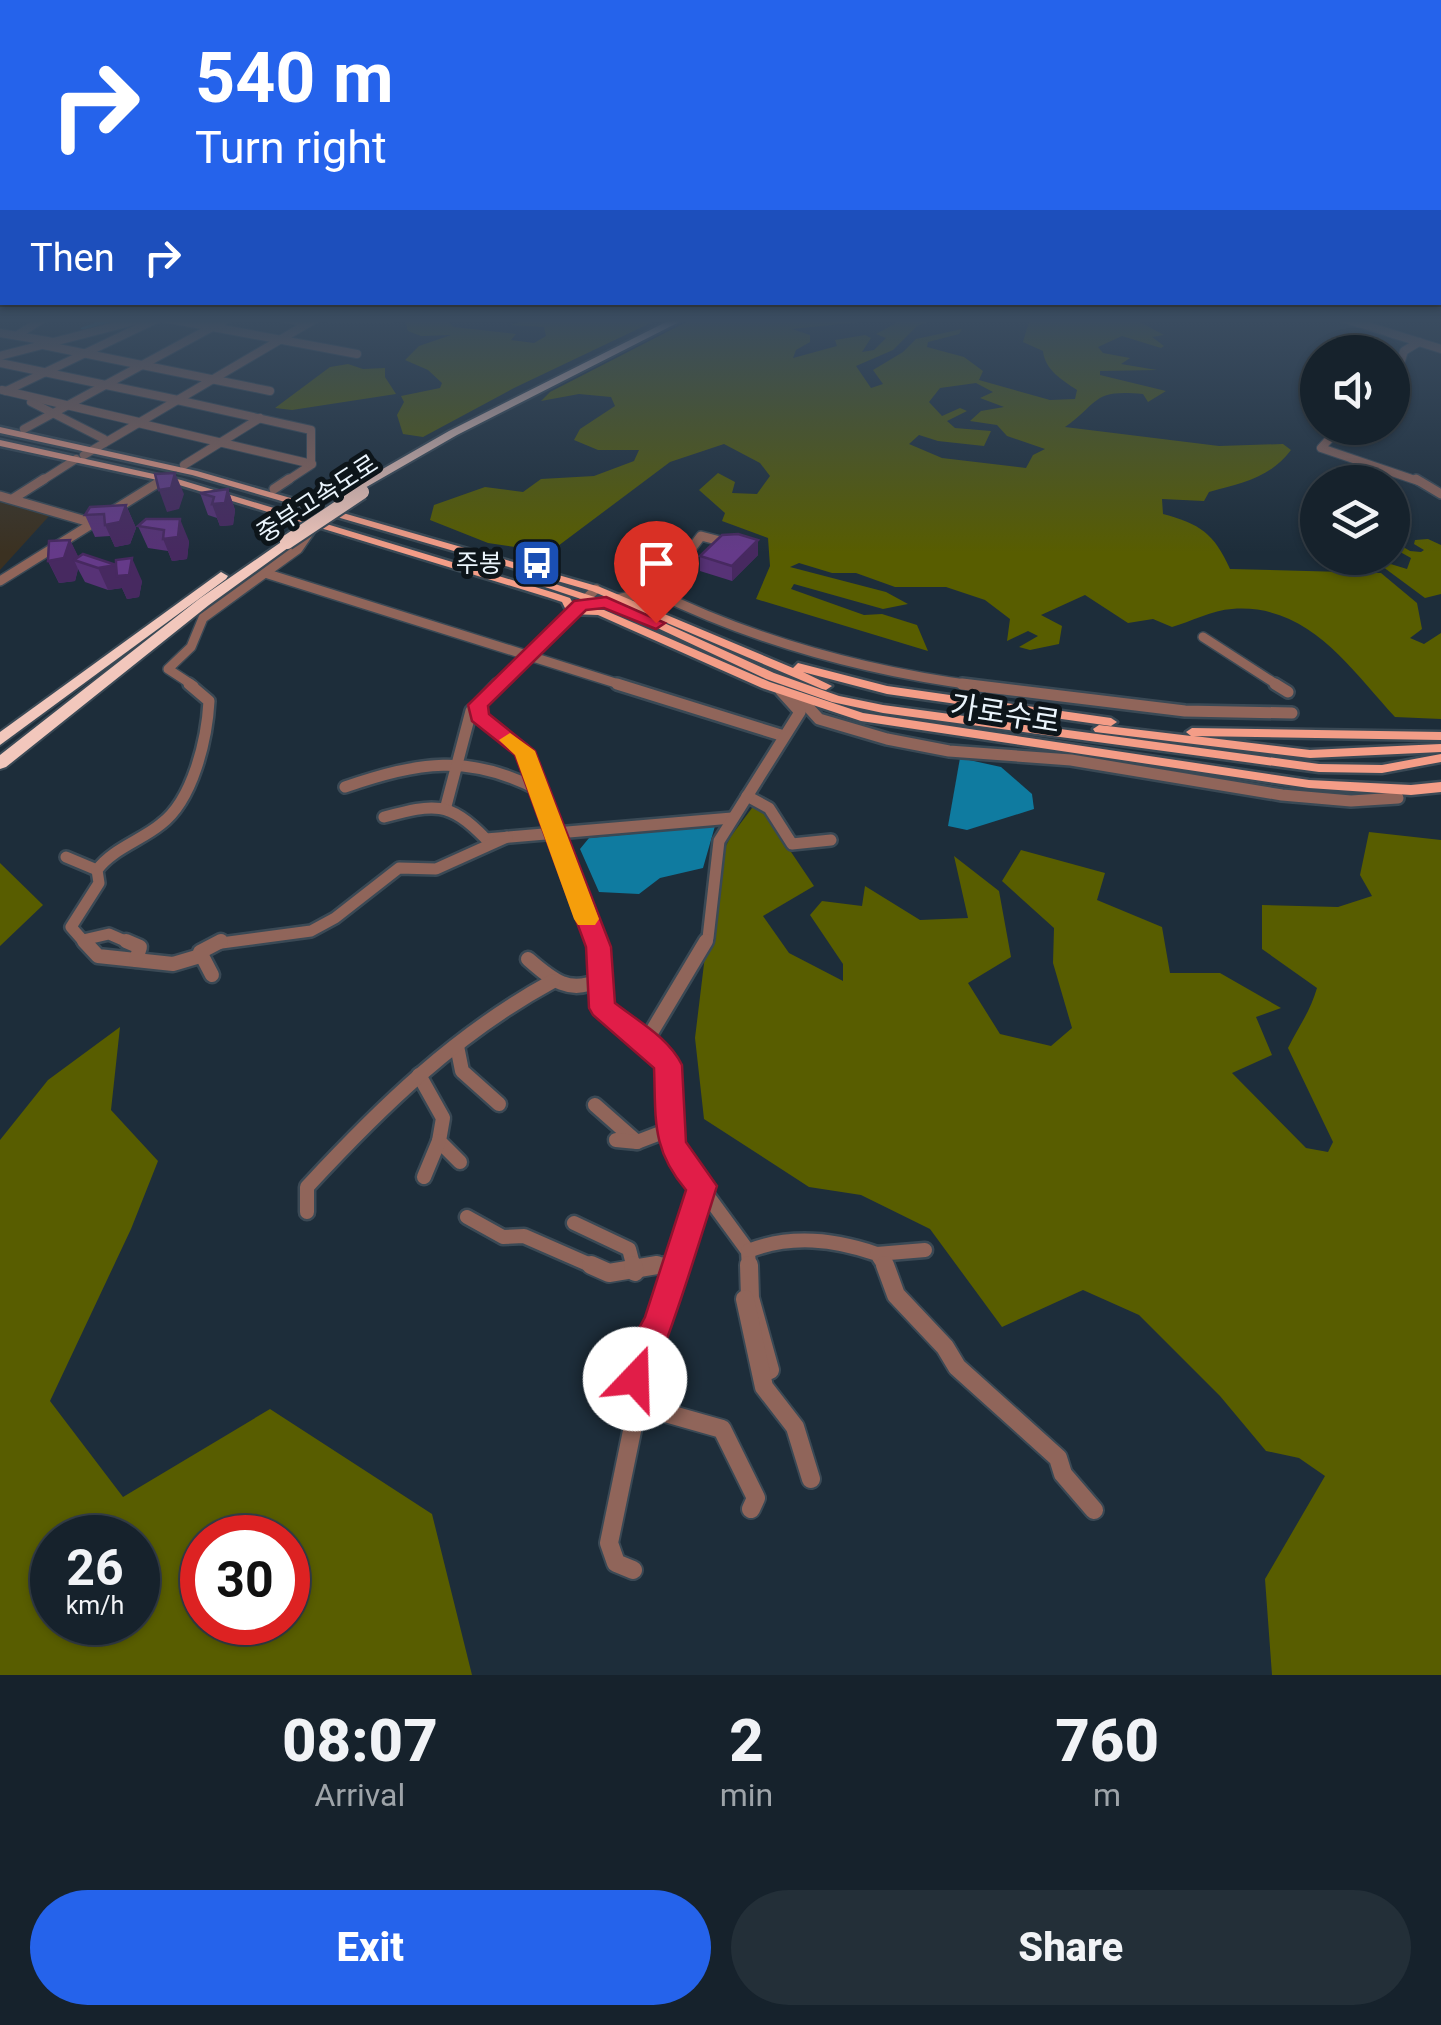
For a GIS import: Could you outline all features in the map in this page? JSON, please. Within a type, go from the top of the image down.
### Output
[{"type":"highway","name":"중부고속도로","points":[[0,740],[186,599],[453,433],[526,396]]},
{"type":"highway","name":"중부고속도로","points":[[357,491],[536,396]]},
{"type":"highway","name":"중부고속도로","points":[[0,764],[284,539]]},
{"type":"main road","points":[[0,433],[24,429],[91,450],[184,465],[274,488],[380,526]]},
{"type":"main road","name":"가로수로","points":[[0,433],[194,473],[380,526],[836,699],[883,709],[1319,768],[1382,769],[1441,758]]},
{"type":"main road","name":"가로수로","points":[[0,433],[91,450],[586,602],[781,691],[861,716],[1310,784],[1411,790],[1441,787]]},
{"type":"main road","name":"가로수로","points":[[91,450],[164,479],[586,602],[624,598],[812,682],[884,700],[1271,751],[1388,753],[1441,748]]},
{"type":"main road","name":"가로수로","points":[[687,626],[810,671],[928,697],[1208,734],[1441,736]]},
{"type":"main road","points":[[1092,752],[1224,766],[1319,768]]},
{"type":"main road","points":[[1382,769],[1441,766]]},
{"type":"street","points":[[21,396],[78,426],[91,450]]},
{"type":"street","points":[[26,396],[312,464]]},
{"type":"street","points":[[24,429],[86,396]]},
{"type":"street","points":[[160,396],[311,430],[312,464]]},
{"type":"street","points":[[14,498],[185,396]]},
{"type":"street","points":[[184,465],[260,418]]},
{"type":"street","points":[[1324,445],[1321,448],[1412,476],[1441,494]]},
{"type":"street","points":[[274,488],[312,464]]},
{"type":"street","points":[[0,581],[164,479]]},
{"type":"street","points":[[0,496],[94,523]]},
{"type":"street","points":[[318,523],[298,550],[203,618],[190,647],[168,668],[176,678],[193,683],[210,701],[191,783],[165,822],[117,850],[98,870],[99,883],[84,901],[71,928],[98,956],[174,964],[200,956],[208,946],[236,936],[281,940],[308,932],[322,926],[378,880],[404,866],[432,871],[507,838]]},
{"type":"street","points":[[640,605],[674,572],[696,539],[707,536],[732,544]]},
{"type":"street","points":[[268,574],[784,736]]},
{"type":"street","points":[[624,598],[653,591],[754,637],[878,672],[1208,714],[1292,714]]},
{"type":"street","points":[[446,806],[470,711],[586,602]]},
{"type":"street","points":[[1203,638],[1288,692]]},
{"type":"street","points":[[642,1039],[651,1033],[708,938],[716,853],[732,818],[800,712],[781,691]]},
{"type":"street","points":[[800,698],[819,719],[948,751],[1070,760],[1282,795],[1339,800],[1398,798]]},
{"type":"street","points":[[478,705],[479,717],[522,747],[598,947],[602,1008],[668,1065],[671,1130],[677,1158],[702,1186],[748,1252],[749,1286],[770,1370]]},
{"type":"street","points":[[345,787],[398,768],[458,762],[506,774],[539,790]]},
{"type":"street","points":[[746,796],[769,808],[792,844],[831,840]]},
{"type":"street","points":[[384,817],[431,804],[446,806],[464,814],[486,839],[732,818]]},
{"type":"street","points":[[66,857],[85,868],[98,870]]},
{"type":"street","points":[[83,940],[109,934],[140,947],[136,960]]},
{"type":"street","points":[[200,956],[212,975]]},
{"type":"street","points":[[528,958],[553,981],[577,989],[600,979]]},
{"type":"street","points":[[307,1212],[307,1188],[384,1104],[500,1010],[553,981]]},
{"type":"street","points":[[457,1046],[462,1070],[499,1104]]},
{"type":"street","points":[[419,1075],[443,1118],[439,1140],[424,1176]]},
{"type":"street","points":[[595,1105],[637,1142]]},
{"type":"street","points":[[616,1140],[637,1142],[671,1130]]},
{"type":"street","points":[[439,1140],[460,1162]]},
{"type":"street","points":[[702,1186],[658,1324],[639,1359],[635,1379],[648,1408],[722,1429],[756,1498],[751,1510]]},
{"type":"street","points":[[467,1217],[503,1237],[524,1236],[610,1273],[635,1272],[678,1262]]},
{"type":"street","points":[[574,1224],[629,1249],[635,1272]]},
{"type":"street","points":[[748,1252],[776,1240],[810,1240],[877,1254],[925,1250]]},
{"type":"street","points":[[877,1254],[884,1260],[890,1284],[904,1306],[952,1352],[957,1367],[1058,1458],[1062,1474],[1094,1510]]},
{"type":"street","points":[[749,1286],[744,1304],[764,1387],[795,1427],[811,1479]]},
{"type":"street","points":[[633,1570],[616,1563],[608,1542],[640,1392]]},
{"type":"shaded area","points":[[291,396],[382,396],[292,410],[275,408]]},
{"type":"shaded area","points":[[401,396],[499,396],[423,437],[403,434],[397,415],[404,402]]},
{"type":"shaded area","points":[[602,396],[934,396],[929,402],[942,416],[960,408],[967,411],[947,421],[955,428],[991,431],[984,446],[919,435],[909,444],[942,458],[1026,468],[1033,455],[1045,449],[1007,436],[997,425],[970,421],[981,411],[1004,407],[980,398],[1036,396],[1050,400],[1105,396],[1065,427],[1219,446],[1283,444],[1291,450],[1265,473],[1209,492],[1204,501],[1162,499],[1163,514],[1187,522],[1212,538],[1230,569],[1300,571],[1300,575],[1383,575],[1417,603],[1422,629],[1410,638],[1424,644],[1441,633],[1441,719],[1395,717],[1325,642],[1283,616],[1259,610],[1225,610],[1172,627],[1153,619],[1128,623],[1085,595],[1041,615],[1062,626],[1059,644],[1030,650],[1019,647],[1038,636],[1028,631],[1007,641],[1010,619],[985,600],[946,587],[895,587],[856,573],[832,573],[799,563],[790,567],[886,592],[908,604],[883,609],[794,584],[791,589],[864,615],[882,614],[917,625],[928,651],[756,599],[770,566],[768,538],[722,521],[725,513],[699,490],[718,473],[735,482],[732,493],[757,494],[770,476],[760,463],[724,444],[670,462],[550,552],[488,543],[430,520],[434,505],[485,487],[523,492],[541,479],[594,476],[634,461],[639,450],[598,450],[574,440],[580,429],[615,406],[611,397]]},
{"type":"shaded area","points":[[0,501],[50,515],[0,570]]},
{"type":"shaded area","points":[[1428,539],[1441,545],[1441,594],[1425,598],[1394,575],[1410,575],[1410,551],[1424,550],[1414,544],[1415,540]]},
{"type":"shaded area","points":[[760,806],[814,886],[763,916],[789,953],[843,981],[843,964],[810,915],[822,901],[862,906],[865,886],[920,920],[968,918],[954,856],[999,891],[1011,957],[968,983],[1000,1034],[1051,1046],[1072,1028],[1053,963],[1054,928],[1002,881],[1021,850],[1105,873],[1097,900],[1162,927],[1170,973],[1220,973],[1281,1008],[1256,1017],[1272,1055],[1232,1073],[1306,1148],[1328,1152],[1333,1142],[1288,1048],[1317,988],[1262,949],[1262,905],[1338,907],[1372,896],[1360,875],[1369,832],[1441,840],[1441,1675],[1272,1675],[1265,1579],[1325,1476],[1299,1458],[1266,1451],[1220,1396],[1139,1315],[1083,1290],[1002,1327],[930,1229],[861,1195],[809,1187],[704,1119],[695,1038],[716,865],[731,836],[752,808]]},
{"type":"shaded area","points":[[0,863],[43,905],[0,946]]},
{"type":"shaded area","points":[[120,1027],[111,1110],[158,1161],[131,1229],[50,1401],[123,1497],[270,1409],[432,1514],[472,1675],[0,1675],[0,1140],[48,1080]]},
{"type":"water","points":[[960,758],[1001,767],[1032,794],[1034,809],[967,830],[948,826]]},
{"type":"water","points":[[715,826],[703,868],[660,878],[639,894],[599,892],[580,849],[589,838]]},
{"type":"building","points":[[175,473],[171,488],[159,490],[155,474]]},
{"type":"building","points":[[228,489],[225,503],[212,504],[214,497],[200,493]]},
{"type":"building","points":[[126,505],[120,522],[105,525],[104,514],[85,515],[90,507]]},
{"type":"building","points":[[146,519],[180,519],[178,537],[163,539],[164,530],[138,526]]},
{"type":"building","points":[[738,534],[758,540],[732,566],[700,556],[722,535]]},
{"type":"building","points":[[70,540],[64,558],[48,561],[49,541]]},
{"type":"building","points":[[83,554],[116,565],[98,568],[74,560]]},
{"type":"building","points":[[132,558],[129,575],[117,576],[116,560]]},
{"type":"slow traffic","points":[[510,740],[524,751],[587,919]]},
{"type":"place","name":"주봉","points":[[537,563]]},
{"type":"route","points":[[635,1379],[639,1359],[658,1324],[702,1186],[677,1158],[671,1142],[668,1065],[658,1052],[602,1008],[598,947],[524,751],[479,717],[478,705],[580,605],[606,603],[656,623]]}]
